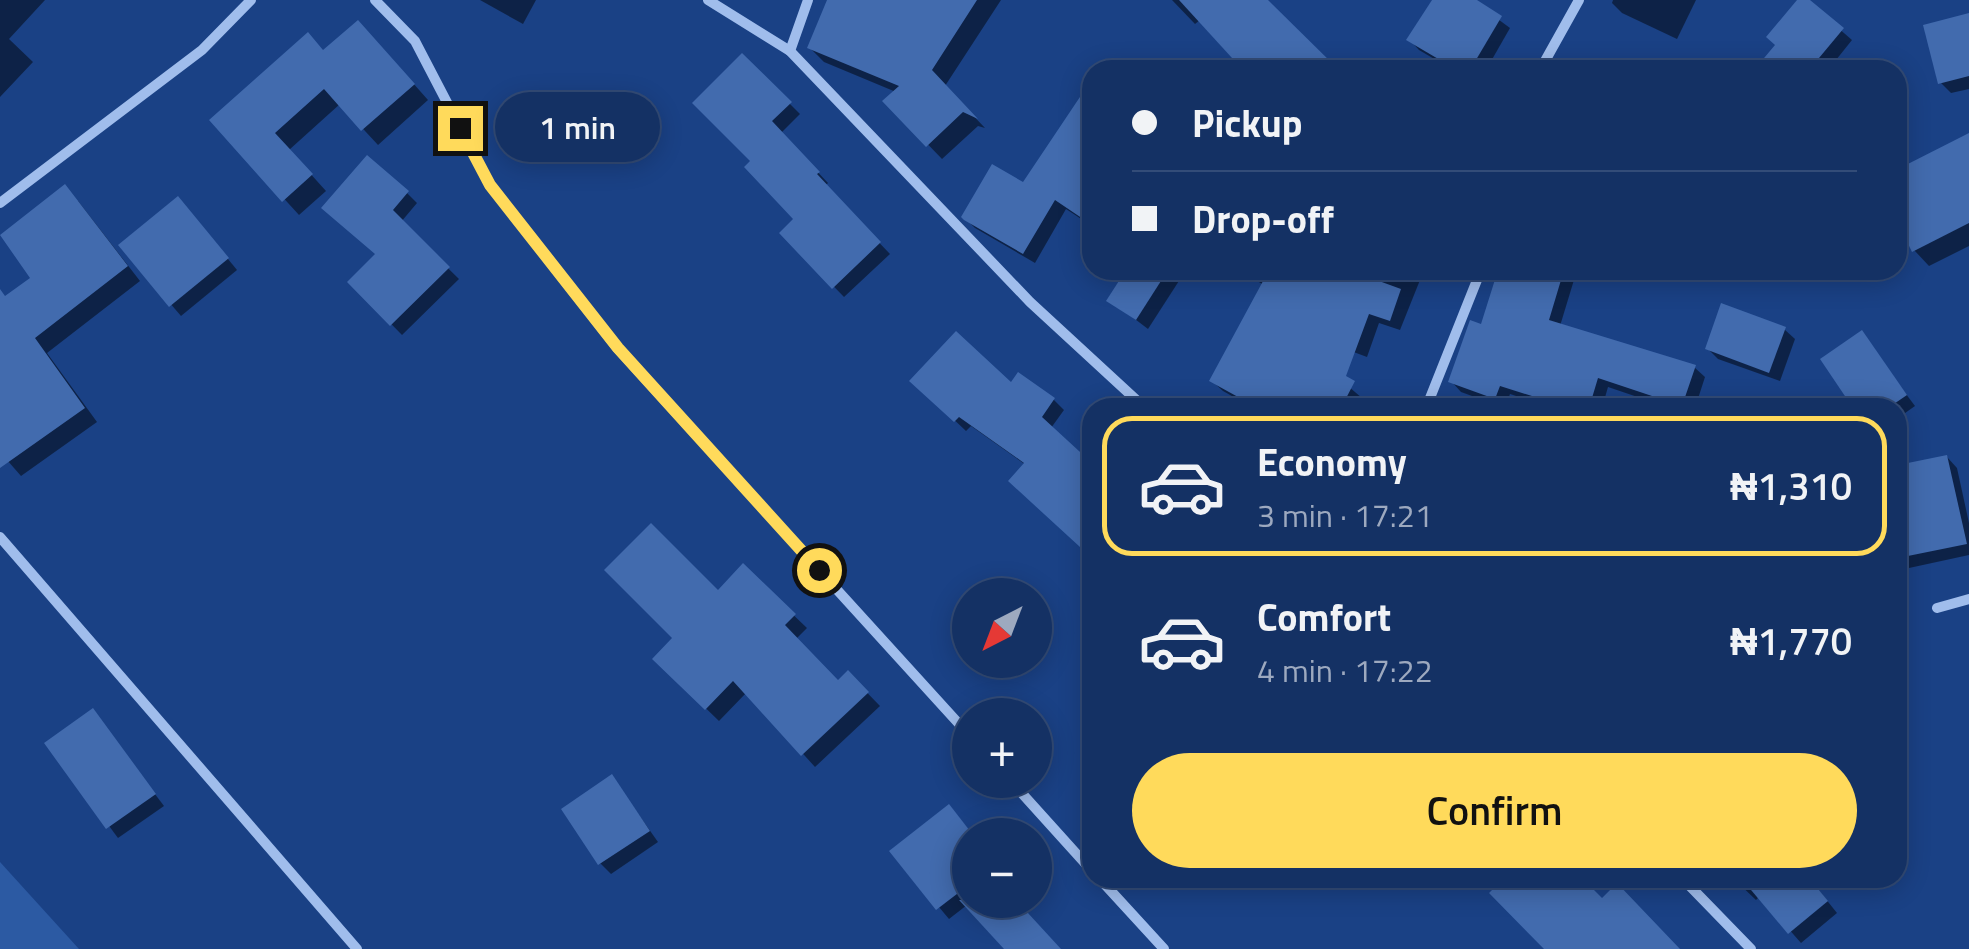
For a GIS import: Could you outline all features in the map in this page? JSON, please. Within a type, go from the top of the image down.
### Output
[{"type":"street","points":[[0,186],[4,200],[202,50],[251,0]]},
{"type":"street","points":[[375,0],[416,41],[490,185],[618,348],[952,716]]},
{"type":"street","points":[[708,0],[790,51],[1030,302],[1134,398]]},
{"type":"street","points":[[790,51],[808,0]]},
{"type":"street","points":[[1546,60],[1580,0]]},
{"type":"street","points":[[1430,398],[1478,280]]},
{"type":"street","points":[[0,537],[357,949]]},
{"type":"street","points":[[1937,608],[1969,599]]},
{"type":"street","points":[[1026,798],[1082,860]]},
{"type":"street","points":[[1108,888],[1164,949]]},
{"type":"street","points":[[1692,888],[1751,949]]},
{"type":"shaded area","points":[[0,862],[79,949],[0,949]]},
{"type":"building","points":[[827,0],[977,0],[932,70],[978,119],[963,112],[926,147],[882,101],[899,86],[807,48]]},
{"type":"building","points":[[1179,0],[1268,0],[1329,60],[1234,60]]},
{"type":"building","points":[[1432,0],[1477,0],[1502,16],[1476,60],[1440,60],[1406,40]]},
{"type":"building","points":[[1797,0],[1810,0],[1844,28],[1817,60],[1762,60],[1775,45],[1766,37]]},
{"type":"building","points":[[1969,13],[1969,76],[1938,84],[1923,25]]},
{"type":"building","points":[[358,20],[415,84],[361,131],[324,89],[275,133],[313,174],[282,202],[209,120],[308,32],[323,50]]},
{"type":"building","points":[[742,53],[792,102],[772,121],[881,242],[832,289],[779,233],[793,219],[744,167],[750,161],[692,103]]},
{"type":"building","points":[[1082,94],[1082,218],[1055,200],[1023,254],[961,217],[992,164],[1023,182]]},
{"type":"building","points":[[1969,133],[1969,223],[1912,252],[1907,242],[1907,164]]},
{"type":"building","points":[[367,155],[409,191],[393,210],[450,267],[390,326],[347,282],[375,254],[321,208]]},
{"type":"building","points":[[65,184],[128,266],[35,338],[85,408],[0,468],[0,289],[5,296],[30,278],[0,235]]},
{"type":"building","points":[[178,196],[229,258],[169,307],[118,245]]},
{"type":"building","points":[[1120,280],[1162,280],[1136,320],[1106,301]]},
{"type":"building","points":[[1264,280],[1379,280],[1401,289],[1390,321],[1369,314],[1346,376],[1355,381],[1346,398],[1240,398],[1209,381]]},
{"type":"building","points":[[1495,280],[1561,280],[1549,320],[1696,365],[1685,398],[1658,398],[1598,378],[1592,398],[1538,398],[1500,386],[1492,398],[1448,382],[1470,320],[1481,324]]},
{"type":"building","points":[[1721,303],[1786,327],[1769,373],[1705,349]]},
{"type":"building","points":[[1862,330],[1907,395],[1846,398],[1820,359]]},
{"type":"building","points":[[956,331],[1011,382],[1018,372],[1055,398],[1042,417],[1082,454],[1082,549],[1008,481],[1024,463],[959,417],[954,422],[909,381]]},
{"type":"building","points":[[1947,455],[1967,544],[1907,556],[1907,463]]},
{"type":"building","points":[[651,523],[718,590],[743,563],[796,614],[785,625],[838,680],[848,670],[869,692],[801,756],[733,681],[705,710],[652,659],[672,638],[604,570]]},
{"type":"building","points":[[93,708],[156,794],[106,829],[44,743]]},
{"type":"building","points":[[612,774],[650,831],[598,865],[561,809]]},
{"type":"building","points":[[949,804],[960,818],[952,818],[952,898],[936,910],[889,851]]},
{"type":"building","points":[[1494,888],[1592,888],[1602,898],[1612,888],[1622,888],[1680,949],[1544,949],[1489,893]]},
{"type":"building","points":[[1749,888],[1817,888],[1828,901],[1788,934]]},
{"type":"building","points":[[976,918],[1033,918],[1061,949],[1004,949]]},
{"type":"route","points":[[460,128],[490,185],[618,348],[819,570]]}]
